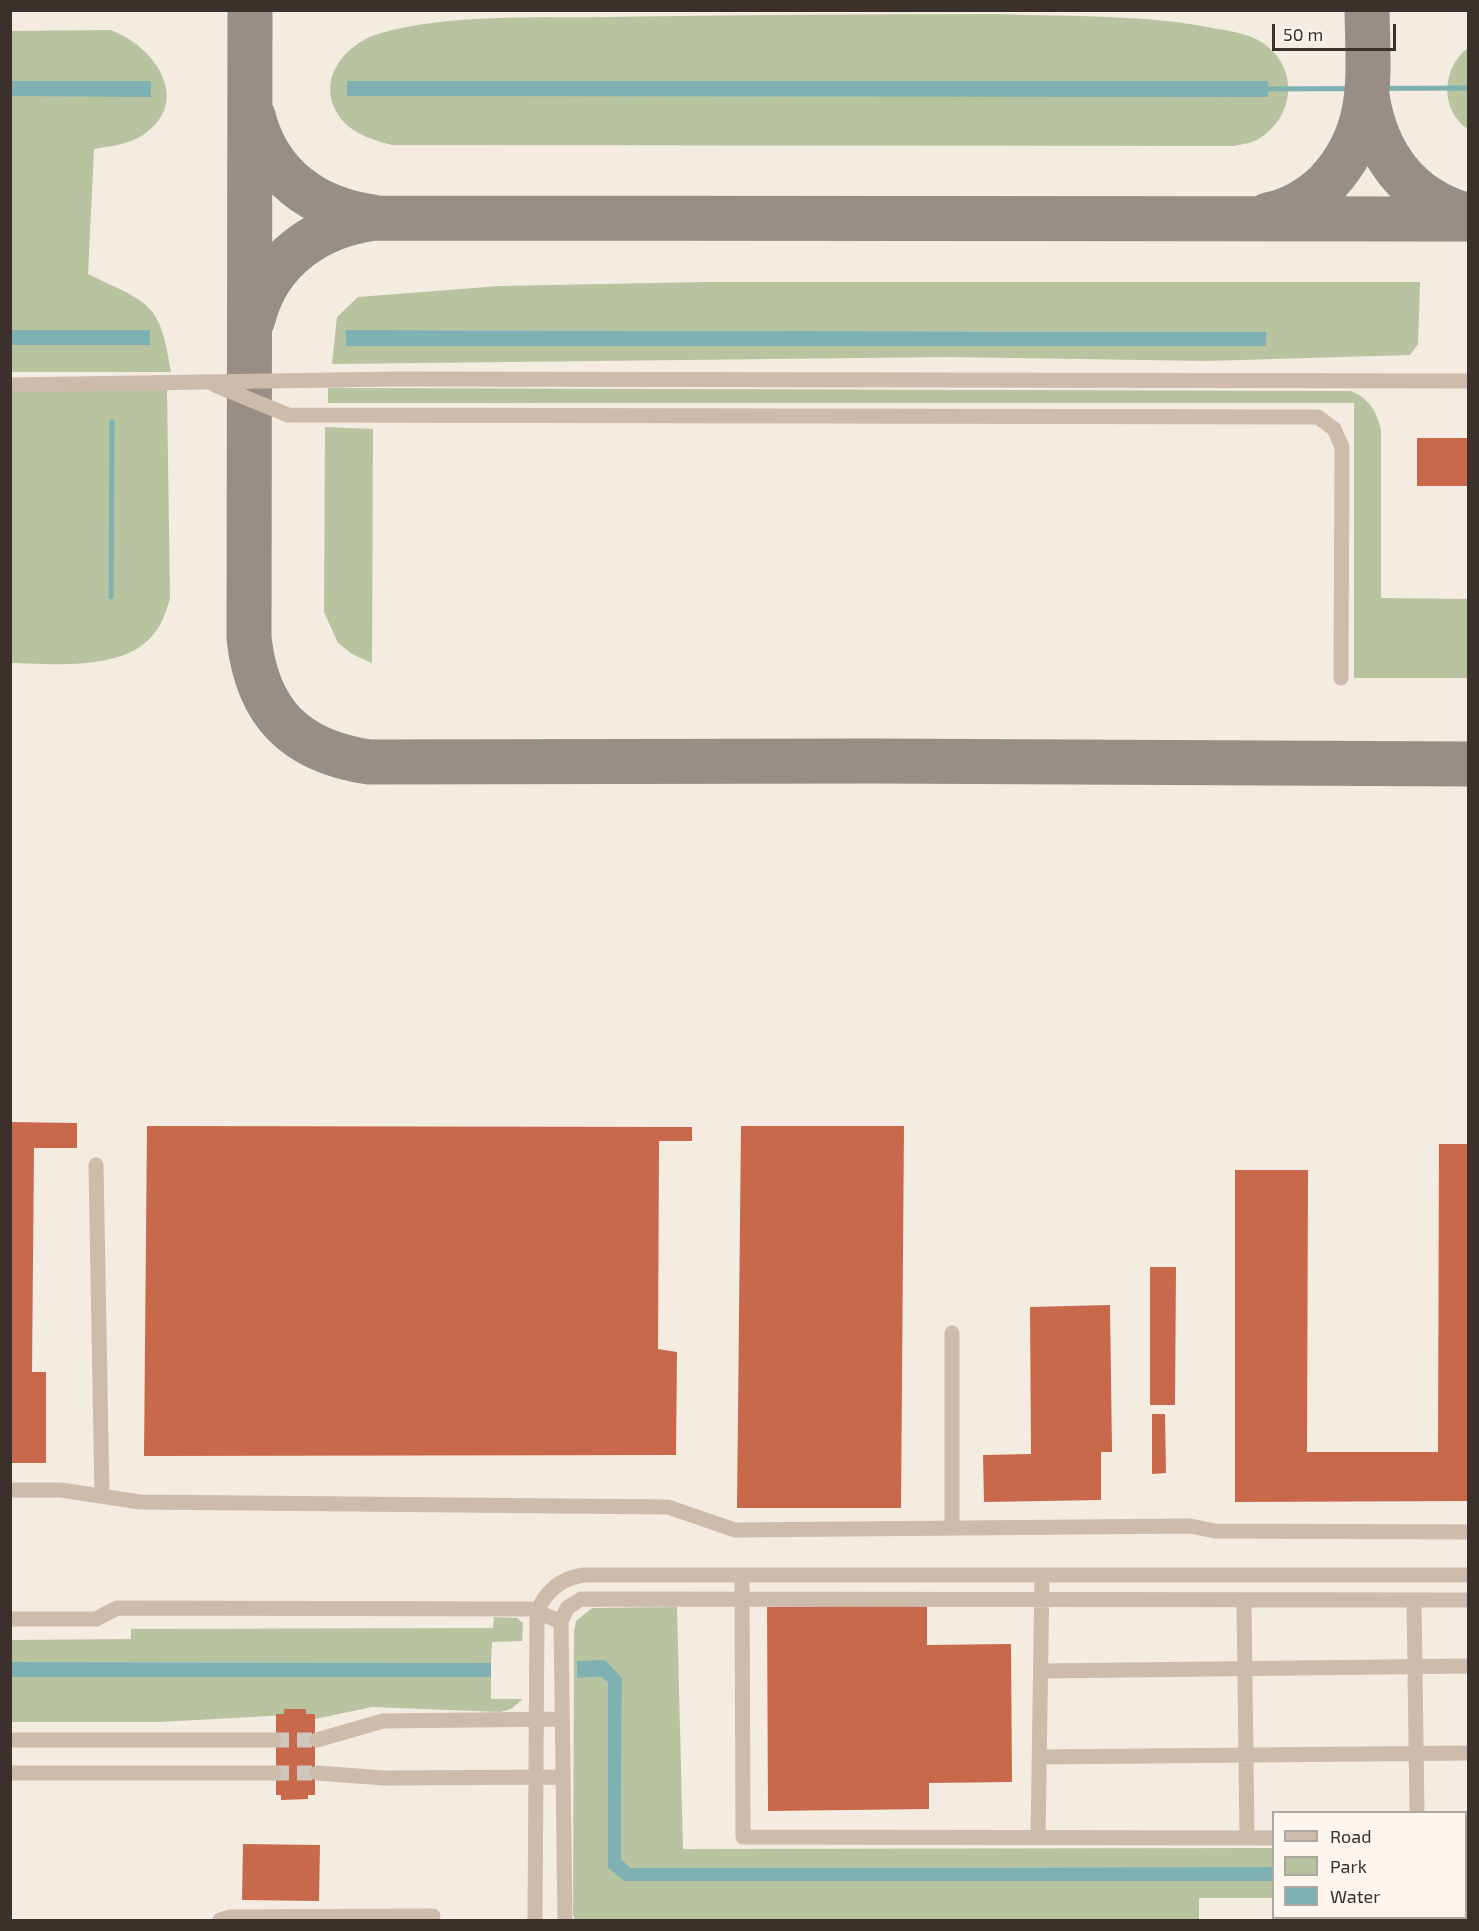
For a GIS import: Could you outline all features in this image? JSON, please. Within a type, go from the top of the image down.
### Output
[{"type":"lane","points":[[10,385],[398,379],[1468,381]]},
{"type":"lane","points":[[210,383],[288,415],[1318,417],[1334,429],[1342,447],[1341,678]]},
{"type":"lane","points":[[96,1165],[102,1496]]},
{"type":"lane","points":[[952,1333],[952,1528]]},
{"type":"lane","points":[[10,1490],[61,1490],[140,1502],[668,1507],[735,1530],[1190,1526],[1215,1531],[1468,1532]]},
{"type":"lane","points":[[742,1575],[743,1838],[1272,1838]]},
{"type":"lane","points":[[1038,1838],[1042,1575]]},
{"type":"lane","points":[[535,1920],[537,1612],[549,1592],[575,1576],[1468,1575]]},
{"type":"lane","points":[[565,1920],[561,1622],[567,1608],[581,1599],[1468,1600]]},
{"type":"lane","points":[[1244,1600],[1247,1838]]},
{"type":"lane","points":[[1413,1600],[1417,1811]]},
{"type":"lane","points":[[10,1619],[96,1619],[117,1608],[458,1607],[531,1609],[561,1622]]},
{"type":"lane","points":[[1041,1671],[1468,1666]]},
{"type":"lane","points":[[317,1740],[383,1721],[562,1719]]},
{"type":"lane","points":[[10,1740],[274,1740]]},
{"type":"lane","points":[[1039,1757],[1468,1753]]},
{"type":"lane","points":[[10,1773],[274,1773]]},
{"type":"lane","points":[[317,1773],[384,1778],[563,1776]]},
{"type":"lane","points":[[220,1920],[230,1917],[433,1916]]},
{"type":"green space","points":[[999,14],[1136,18],[1191,24],[1244,34],[1258,40],[1281,62],[1287,75],[1286,104],[1270,130],[1257,140],[1235,146],[392,145],[366,137],[351,128],[338,115],[331,94],[334,71],[348,51],[358,44],[381,33],[434,23],[520,17]]},
{"type":"green space","points":[[110,30],[140,47],[152,59],[166,88],[166,104],[160,118],[141,136],[122,144],[94,149],[88,274],[139,299],[149,308],[162,331],[171,372],[11,372],[11,345],[150,345],[150,330],[11,330],[11,31]]},
{"type":"green space","points":[[1468,48],[1468,129],[1452,111],[1447,88],[1453,66]]},
{"type":"green space","points":[[704,282],[1420,282],[1418,344],[1410,355],[1207,361],[949,357],[332,364],[337,317],[358,297],[500,286]],"holes":[[[345,330],[1266,332],[1266,345],[346,346]]]},
{"type":"green space","points":[[11,388],[167,388],[170,598],[163,618],[152,636],[139,647],[123,655],[86,663],[11,663]]},
{"type":"green space","points":[[328,388],[1351,391],[1372,407],[1381,431],[1381,598],[1468,599],[1468,678],[1354,678],[1354,403],[328,403]]},
{"type":"green space","points":[[325,427],[373,429],[372,663],[352,654],[338,643],[324,612]]},
{"type":"green space","points":[[677,1607],[683,1849],[1272,1848],[1272,1867],[631,1868],[621,1859],[622,1678],[577,1661],[577,1678],[601,1677],[608,1683],[608,1867],[624,1881],[1272,1881],[1272,1898],[1199,1898],[1199,1920],[575,1920],[573,1914],[574,1632],[576,1621],[592,1608]]},
{"type":"green space","points":[[494,1617],[517,1618],[523,1623],[522,1641],[492,1642],[491,1663],[11,1662],[10,1640],[131,1639],[131,1629],[493,1628]]},
{"type":"green space","points":[[10,1677],[491,1677],[491,1699],[523,1699],[511,1709],[500,1712],[372,1707],[315,1719],[315,1714],[306,1714],[160,1722],[11,1722]]},
{"type":"water","points":[[11,81],[151,81],[151,97],[11,96]]},
{"type":"water","points":[[347,81],[1268,81],[1268,97],[347,96]]},
{"type":"water","points":[[11,330],[150,330],[150,345],[11,345]]},
{"type":"water","points":[[345,330],[1266,332],[1266,346],[346,346]]},
{"type":"water","points":[[605,1660],[622,1678],[621,1859],[631,1868],[1272,1867],[1272,1881],[624,1881],[608,1868],[608,1683],[601,1677],[577,1678],[577,1661]]},
{"type":"water","points":[[11,1662],[491,1663],[491,1677],[11,1677]]},
{"type":"building","points":[[1417,438],[1468,438],[1468,486],[1417,486]]},
{"type":"building","points":[[10,1122],[77,1123],[77,1148],[34,1148],[32,1372],[46,1372],[46,1463],[10,1463]]},
{"type":"building","points":[[147,1126],[692,1127],[692,1141],[659,1141],[658,1349],[677,1352],[676,1455],[144,1456]]},
{"type":"building","points":[[741,1126],[904,1126],[901,1508],[737,1508]]},
{"type":"building","points":[[1439,1144],[1468,1144],[1468,1501],[1235,1502],[1235,1170],[1308,1170],[1307,1452],[1438,1452]]},
{"type":"building","points":[[1150,1267],[1176,1267],[1175,1405],[1150,1405]]},
{"type":"building","points":[[1110,1305],[1112,1452],[1101,1452],[1101,1500],[984,1502],[983,1455],[1031,1454],[1030,1307]]},
{"type":"building","points":[[1152,1414],[1165,1414],[1166,1473],[1152,1474]]},
{"type":"building","points":[[927,1605],[927,1645],[1011,1644],[1012,1782],[929,1783],[929,1809],[768,1811],[767,1607]]},
{"type":"building","points":[[284,1709],[306,1709],[306,1714],[315,1714],[315,1795],[308,1795],[308,1799],[281,1800],[281,1795],[276,1795],[276,1714],[284,1714]]},
{"type":"building","points":[[243,1844],[320,1845],[319,1901],[242,1900]]},
{"type":"waterway","points":[[1263,89],[1468,88]]},
{"type":"waterway","points":[[111,597],[112,422]]},
{"type":"taxiway","points":[[250,10],[249,638],[253,664],[271,707],[284,724],[301,738],[320,749],[343,757],[369,762],[873,761],[1468,764]]},
{"type":"taxiway","points":[[1268,215],[1292,207],[1321,189],[1343,163],[1354,143],[1366,102],[1367,10]]},
{"type":"taxiway","points":[[1367,96],[1378,137],[1398,171],[1427,198],[1445,208],[1466,215]]},
{"type":"taxiway","points":[[253,116],[270,156],[296,186],[331,206],[373,217]]},
{"type":"taxiway","points":[[253,319],[270,279],[298,249],[334,228],[376,218],[1468,219]]},
{"type":"tunnel","points":[[274,1740],[317,1740]]},
{"type":"tunnel","points":[[274,1773],[317,1773]]}]
